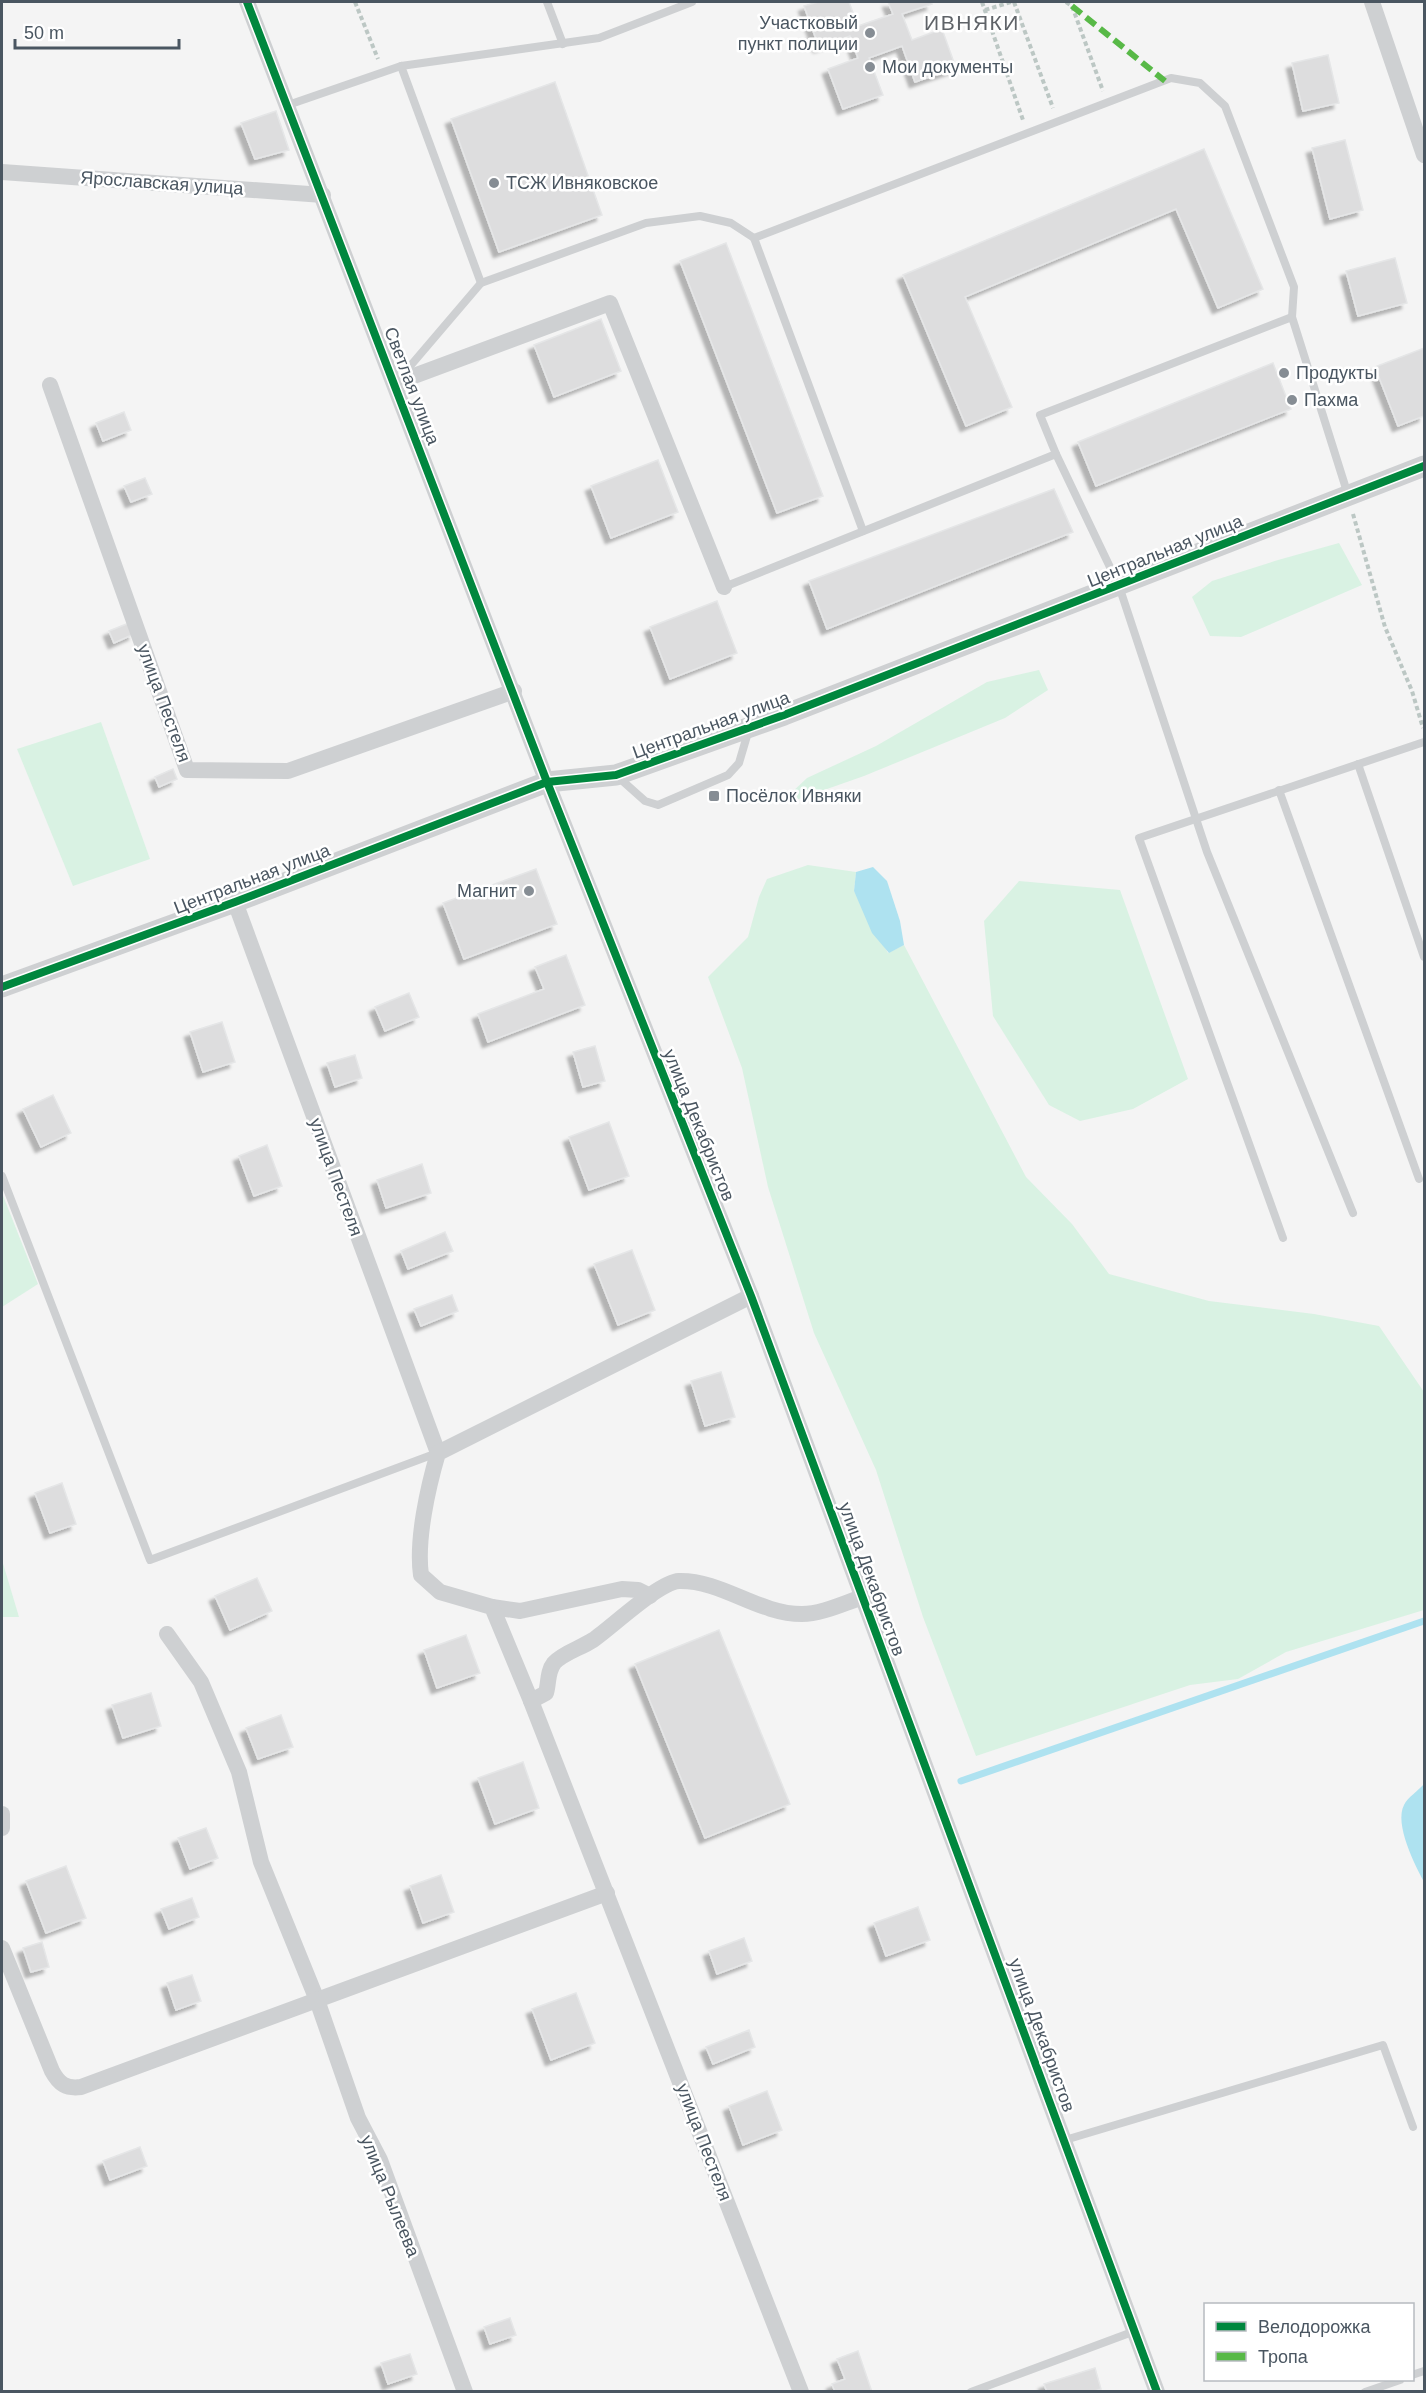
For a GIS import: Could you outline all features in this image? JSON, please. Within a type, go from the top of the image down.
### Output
[{"type":"street","name":"Светлая улица","points":[[247,2],[548,782]]},
{"type":"street","points":[[1372,2],[1425,155]]},
{"type":"street","name":"Ярославская улица","points":[[2,172],[323,195]]},
{"type":"street","points":[[395,383],[610,303],[724,587]]},
{"type":"street","name":"улица Пестеля","points":[[50,384],[187,770],[288,771],[514,691]]},
{"type":"street","name":"Центральная улица","points":[[2,987],[235,902],[548,782],[616,775],[750,727],[1425,466]]},
{"type":"street","name":"улица Декабристов","points":[[548,782],[751,1296],[1157,2391]]},
{"type":"street","name":"улица Пестеля","points":[[235,902],[438,1453]]},
{"type":"street","points":[[650,1596],[638,1590],[622,1589],[520,1611],[492,1607],[440,1592],[421,1575],[419,1560],[431,1474],[438,1453],[751,1296]]},
{"type":"street","points":[[531,1701],[546,1693],[548,1676],[556,1661],[593,1640],[663,1586],[678,1581],[708,1586],[776,1611],[803,1614],[863,1597]]},
{"type":"street","name":"улица Пестеля","points":[[492,1607],[607,1893],[801,2391]]},
{"type":"street","name":"улица Рылеева","points":[[167,1634],[201,1682],[239,1772],[261,1862],[317,2000],[358,2118],[380,2160],[465,2391]]},
{"type":"street","points":[[2,1814],[2,1828]]},
{"type":"street","points":[[2,1948],[52,2071],[64,2087],[72,2088],[81,2087],[607,1893]]},
{"type":"lane","points":[[547,2],[562,44]]},
{"type":"lane","points":[[288,105],[401,66],[599,38],[692,2]]},
{"type":"lane","points":[[401,66],[481,283]]},
{"type":"lane","points":[[754,238],[1171,78],[1200,83],[1225,106],[1294,287],[1292,317],[1348,496]]},
{"type":"lane","points":[[395,383],[481,283],[646,223],[700,216],[731,223],[754,238],[863,531]]},
{"type":"lane","points":[[1292,317],[1040,415],[1056,454],[1119,586],[1195,818],[1353,1213]]},
{"type":"lane","points":[[724,587],[1056,454]]},
{"type":"lane","points":[[616,775],[645,801],[658,805],[728,775],[739,763],[750,727]]},
{"type":"lane","points":[[1283,1238],[1139,838],[1425,742]]},
{"type":"lane","points":[[1358,764],[1425,957]]},
{"type":"lane","points":[[1280,790],[1419,1179]]},
{"type":"lane","points":[[2,1176],[150,1560],[438,1453]]},
{"type":"lane","points":[[1065,2140],[1383,2045],[1413,2127]]},
{"type":"lane","points":[[971,2391],[1135,2331]]},
{"type":"lane","points":[[1365,2391],[1394,2381]]},
{"type":"path","points":[[355,2],[383,71]]},
{"type":"path","points":[[982,2],[1027,133]]},
{"type":"path","points":[[985,10],[1012,2],[1058,122]]},
{"type":"path","points":[[1066,2],[1072,6],[1103,92]]},
{"type":"path","points":[[1348,496],[1384,627],[1412,691],[1425,732]]},
{"type":"green space","points":[[1339,543],[1362,585],[1241,637],[1210,636],[1192,597],[1212,581]]},
{"type":"green space","points":[[1039,670],[1048,690],[1005,718],[864,776],[790,802],[790,794],[807,778],[876,746],[987,682]]},
{"type":"green space","points":[[101,722],[150,859],[73,886],[17,749]]},
{"type":"green space","points":[[808,865],[856,872],[854,891],[888,953],[904,945],[1026,1177],[1072,1224],[1109,1274],[1209,1301],[1314,1314],[1379,1326],[1424,1392],[1424,1610],[1286,1652],[1238,1679],[1190,1685],[976,1756],[923,1617],[876,1470],[814,1333],[768,1187],[742,1068],[708,977],[748,937],[759,897],[767,879]]},
{"type":"green space","points":[[1019,881],[1120,890],[1188,1079],[1133,1109],[1080,1121],[1049,1105],[993,1016],[984,921]]},
{"type":"green space","points":[[2,1193],[38,1284],[2,1307]]},
{"type":"green space","points":[[2,1560],[19,1617],[2,1617]]},
{"type":"water","points":[[873,867],[887,881],[900,921],[904,945],[889,953],[872,933],[854,891],[856,872]]},
{"type":"water","points":[[1424,1784],[1424,1882],[1407,1844],[1402,1813],[1406,1802]]},
{"type":"building","points":[[818,2],[849,2],[858,26],[893,14],[888,2],[931,2],[932,4],[902,14],[912,40],[942,29],[956,68],[915,82],[902,46],[869,58],[883,95],[843,109],[828,69],[858,58],[850,36],[819,47],[804,6]]},
{"type":"building","points":[[1328,55],[1339,103],[1303,111],[1292,63]]},
{"type":"building","points":[[555,82],[602,215],[499,252],[451,119]]},
{"type":"building","points":[[276,111],[289,150],[255,159],[241,123]]},
{"type":"building","points":[[1345,140],[1363,210],[1330,219],[1312,148]]},
{"type":"building","points":[[1204,149],[1263,289],[1218,308],[1176,209],[965,297],[1012,407],[966,426],[903,275]]},
{"type":"building","points":[[726,243],[823,496],[777,513],[680,261]]},
{"type":"building","points":[[1395,258],[1407,303],[1358,316],[1346,271]]},
{"type":"building","points":[[601,319],[621,371],[554,397],[534,345]]},
{"type":"building","points":[[1424,348],[1424,416],[1398,426],[1375,367]]},
{"type":"building","points":[[1273,363],[1291,409],[1096,486],[1078,442]]},
{"type":"building","points":[[124,412],[131,430],[103,441],[96,423]]},
{"type":"building","points":[[658,460],[678,512],[611,538],[591,486]]},
{"type":"building","points":[[145,478],[152,494],[131,502],[124,486]]},
{"type":"building","points":[[1054,489],[1073,532],[827,629],[809,581]]},
{"type":"building","points":[[717,601],[737,653],[670,679],[650,627]]},
{"type":"building","points":[[129,623],[134,634],[114,643],[109,631]]},
{"type":"building","points":[[173,769],[177,779],[159,787],[155,777]]},
{"type":"building","points":[[536,869],[557,924],[464,959],[443,903]]},
{"type":"building","points":[[566,955],[585,1005],[488,1042],[478,1014],[544,989],[535,967]]},
{"type":"building","points":[[409,993],[419,1017],[385,1031],[375,1007]]},
{"type":"building","points":[[222,1022],[235,1062],[203,1072],[190,1032]]},
{"type":"building","points":[[595,1046],[605,1081],[583,1087],[573,1052]]},
{"type":"building","points":[[355,1055],[362,1078],[335,1087],[327,1063]]},
{"type":"building","points":[[53,1095],[71,1133],[41,1147],[23,1109]]},
{"type":"building","points":[[609,1122],[629,1176],[589,1190],[569,1137]]},
{"type":"building","points":[[267,1145],[282,1186],[254,1196],[239,1156]]},
{"type":"building","points":[[422,1164],[431,1193],[386,1208],[377,1180]]},
{"type":"building","points":[[445,1232],[453,1251],[408,1269],[401,1251]]},
{"type":"building","points":[[632,1250],[655,1310],[618,1325],[594,1264]]},
{"type":"building","points":[[452,1295],[458,1311],[421,1326],[414,1309]]},
{"type":"building","points":[[721,1372],[735,1417],[705,1426],[691,1381]]},
{"type":"building","points":[[62,1483],[76,1524],[50,1533],[35,1493]]},
{"type":"building","points":[[257,1578],[272,1611],[230,1630],[215,1596]]},
{"type":"building","points":[[719,1630],[790,1804],[705,1838],[635,1664]]},
{"type":"building","points":[[466,1635],[480,1673],[437,1688],[424,1650]]},
{"type":"building","points":[[151,1693],[161,1726],[123,1738],[112,1705]]},
{"type":"building","points":[[281,1715],[293,1747],[258,1759],[246,1728]]},
{"type":"building","points":[[523,1762],[539,1808],[495,1824],[478,1778]]},
{"type":"building","points":[[206,1828],[218,1858],[190,1869],[178,1838]]},
{"type":"building","points":[[66,1866],[86,1918],[46,1933],[26,1881]]},
{"type":"building","points":[[441,1875],[454,1912],[423,1923],[410,1886]]},
{"type":"building","points":[[192,1898],[199,1917],[169,1929],[161,1909]]},
{"type":"building","points":[[918,1907],[930,1940],[886,1956],[874,1923]]},
{"type":"building","points":[[744,1938],[752,1961],[717,1974],[709,1951]]},
{"type":"building","points":[[42,1942],[49,1967],[31,1972],[23,1948]]},
{"type":"building","points":[[192,1975],[201,2001],[176,2010],[167,1983]]},
{"type":"building","points":[[576,1993],[595,2043],[551,2060],[532,2009]]},
{"type":"building","points":[[749,2030],[755,2047],[713,2064],[706,2047]]},
{"type":"building","points":[[767,2091],[782,2130],[743,2145],[729,2106]]},
{"type":"building","points":[[140,2147],[147,2166],[110,2180],[103,2161]]},
{"type":"building","points":[[510,2318],[516,2335],[490,2344],[484,2327]]},
{"type":"building","points":[[858,2351],[872,2392],[835,2392],[832,2384],[845,2379],[837,2359]]},
{"type":"building","points":[[410,2354],[417,2374],[388,2384],[381,2363]]},
{"type":"building","points":[[1095,2368],[1101,2389],[1092,2392],[1047,2392],[1044,2384]]},
{"type":"waterway","points":[[961,1781],[1424,1621]]},
{"type":"marked path","points":[[1072,6],[1165,81]]},
{"type":"cycle path","points":[[247,2],[547,782],[751,1296],[1157,2392]]},
{"type":"cycle path","points":[[2,987],[235,902],[547,782],[616,775],[784,715],[1424,466]]},
{"type":"place","name":"Участковый пункт полиции","points":[[870,33]]},
{"type":"place","name":"Мои документы","points":[[870,67]]},
{"type":"place","name":"ТСЖ Ивняковское","points":[[494,183]]},
{"type":"place","name":"Продукты","points":[[1284,373]]},
{"type":"place","name":"Пахма","points":[[1292,400]]},
{"type":"place","name":"Посёлок Ивняки","points":[[714,796]]},
{"type":"place","name":"Магнит","points":[[529,891]]},
{"type":"district","name":"ИВНЯКИ","points":[[972,22]]}]
